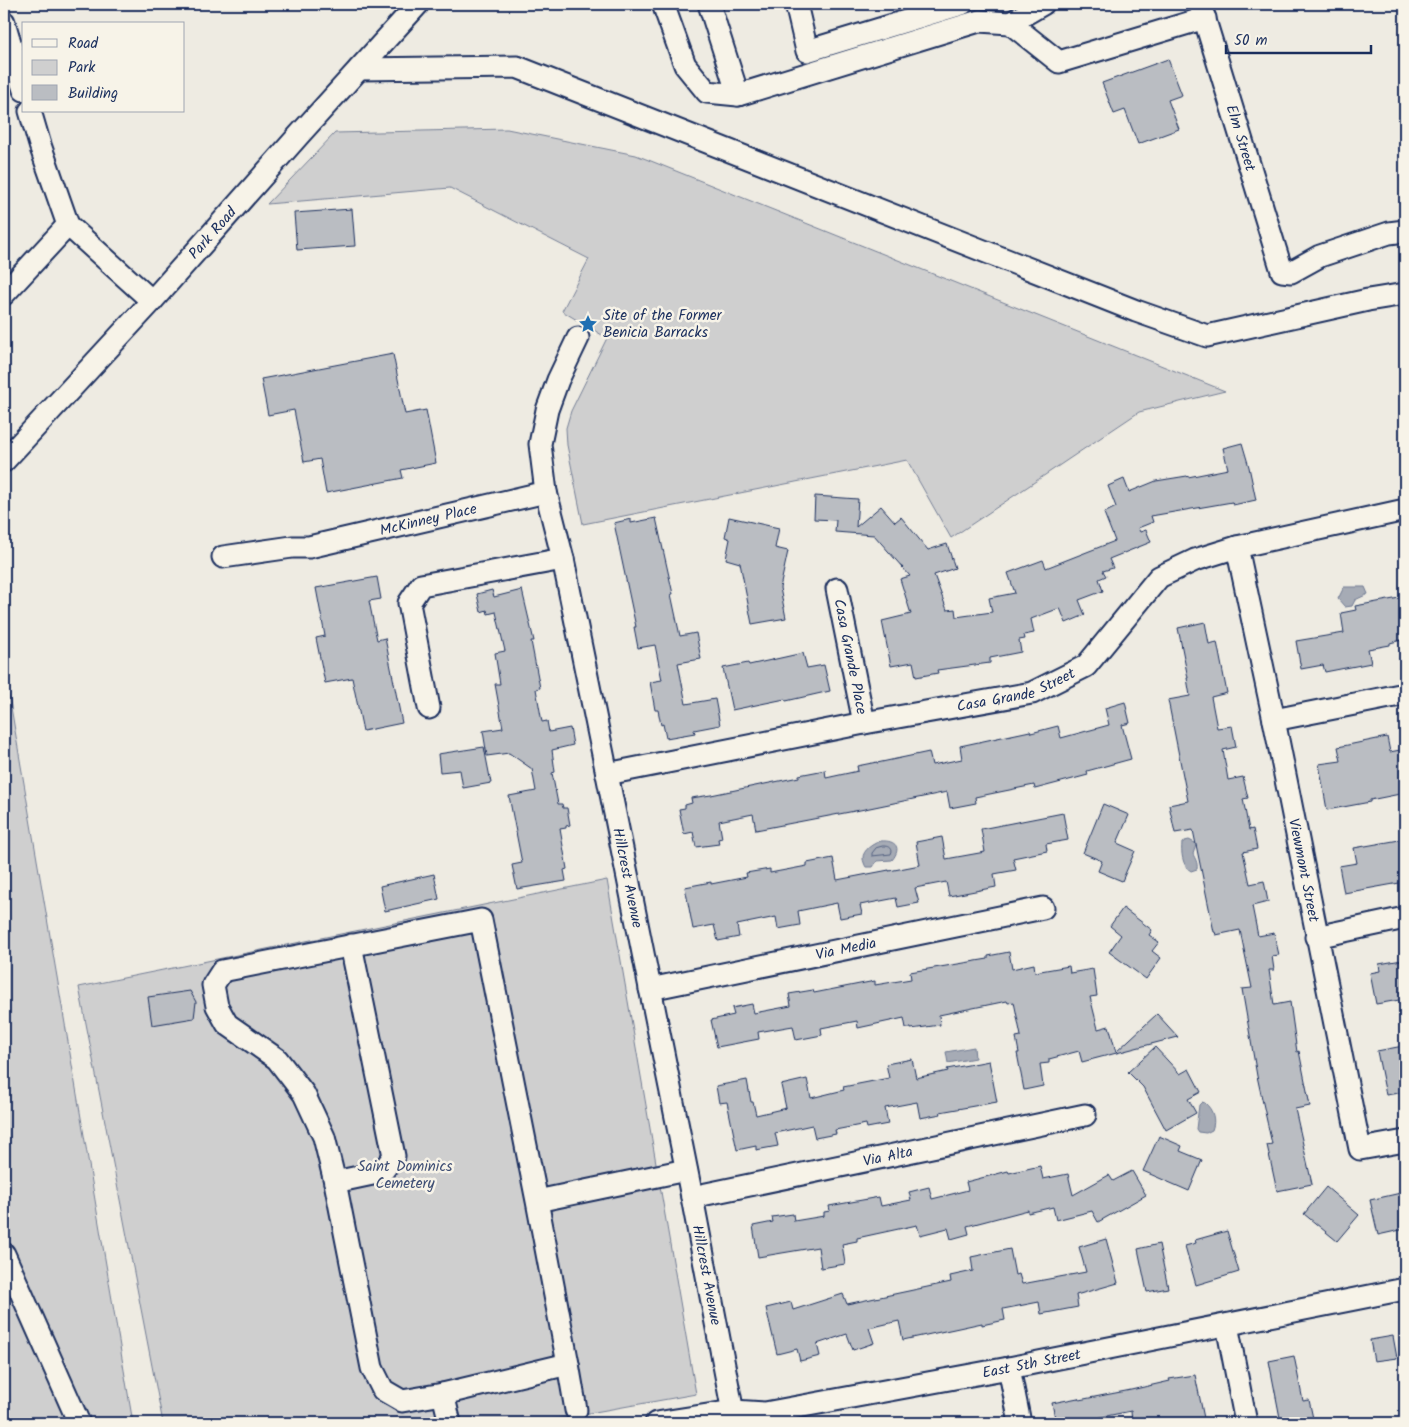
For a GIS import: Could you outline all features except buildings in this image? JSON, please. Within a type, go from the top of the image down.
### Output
[{"type":"street","name":"Park Road","points":[[4,461],[152,301],[418,4]]},
{"type":"street","points":[[663,4],[685,65],[707,92],[738,95],[979,21],[1010,23],[1044,4]]},
{"type":"street","points":[[709,4],[738,95]]},
{"type":"street","points":[[796,4],[807,51],[962,4]]},
{"type":"street","points":[[1010,23],[1058,62],[1202,11]]},
{"type":"street","name":"Elm Street","points":[[1202,11],[1282,271],[1291,272],[1320,256],[1389,233],[1405,232]]},
{"type":"street","points":[[4,22],[22,83]]},
{"type":"street","points":[[359,69],[517,67],[1136,311],[1207,336],[1368,300],[1405,294]]},
{"type":"street","points":[[30,112],[68,225],[152,301]]},
{"type":"street","points":[[4,294],[68,225]]},
{"type":"street","name":"Hillcrest Avenue","points":[[578,338],[558,380],[547,410],[540,444],[546,492],[563,559],[607,774],[734,1417]]},
{"type":"street","name":"McKinney Place","points":[[223,558],[292,547],[309,547],[546,492]]},
{"type":"street","name":"Casa Grande Street","points":[[607,774],[864,723],[1032,693],[1086,666],[1159,577],[1195,560],[1237,548],[1405,510]]},
{"type":"street","name":"Viewmont Street","points":[[1237,548],[1274,720],[1360,1149],[1405,1141]]},
{"type":"street","points":[[429,708],[409,603],[422,585],[563,559]]},
{"type":"street","name":"Casa Grande Place","points":[[837,589],[864,723]]},
{"type":"street","points":[[1274,720],[1405,694]]},
{"type":"street","name":"Via Media","points":[[650,989],[1043,908]]},
{"type":"street","points":[[1316,937],[1405,918]]},
{"type":"street","points":[[568,1364],[443,1394],[402,1401],[383,1390],[372,1368],[335,1182],[324,1138],[304,1094],[277,1059],[227,1024],[217,1006],[213,984],[222,971],[481,920],[537,1201],[568,1364],[576,1410]]},
{"type":"street","points":[[335,1182],[382,1172],[394,1156],[350,945]]},
{"type":"street","name":"Via Alta","points":[[692,1197],[1085,1115]]},
{"type":"street","points":[[537,1201],[686,1170]]},
{"type":"street","points":[[4,1254],[79,1423]]},
{"type":"street","name":"East 5th Street","points":[[656,1423],[765,1413],[1009,1368],[1405,1289]]},
{"type":"street","points":[[1227,1325],[1246,1423]]},
{"type":"street","points":[[1009,1368],[1020,1423]]},
{"type":"street","points":[[443,1394],[450,1423]]},
{"type":"green space","points":[[507,129],[636,155],[1225,391],[1139,412],[951,538],[907,460],[583,524],[567,445],[566,428],[571,411],[607,338],[562,311],[589,259],[450,188],[267,204],[335,133]]},
{"type":"green space","points":[[4,666],[133,1423],[4,1423]]},
{"type":"green space","name":"Saint Dominics Cemetery","points":[[607,880],[696,1394],[533,1423],[163,1423],[79,987]]},
{"type":"water","points":[[1344,587],[1365,587],[1368,594],[1355,600],[1352,606],[1345,607],[1338,599]]},
{"type":"water","points":[[1189,840],[1196,845],[1193,854],[1197,862],[1197,869],[1191,871],[1184,862],[1182,850],[1182,843]]},
{"type":"water","points":[[881,841],[894,843],[897,848],[895,856],[892,860],[877,861],[873,867],[866,867],[863,859],[864,853],[872,845]]},
{"type":"water","points":[[974,1047],[975,1058],[948,1063],[946,1052]]},
{"type":"water","points":[[1202,1102],[1210,1109],[1214,1119],[1212,1130],[1206,1133],[1198,1132],[1196,1129],[1199,1105]]},
{"type":"place","name":"Site of the Former Benicia Barracks","points":[[588,324]]}]
